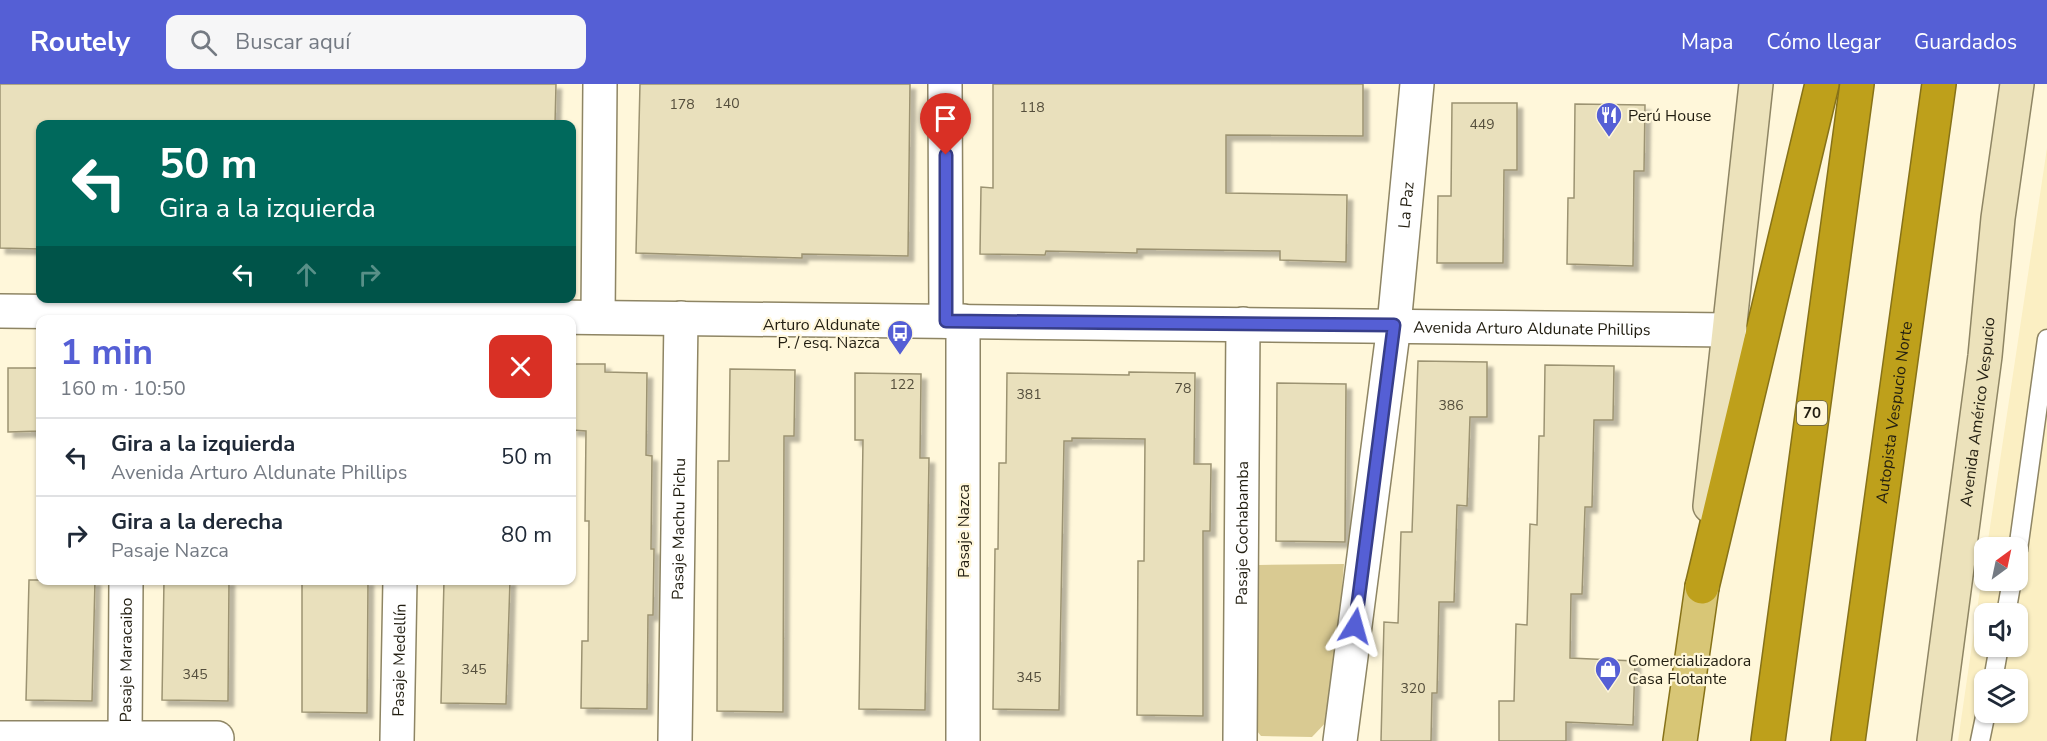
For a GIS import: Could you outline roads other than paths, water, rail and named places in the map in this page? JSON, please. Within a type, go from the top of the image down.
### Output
[{"type":"highway","points":[[1702,587],[1822,84]]},
{"type":"highway","name":"70","points":[[1768,741],[1857,84]]},
{"type":"highway","name":"Autopista Vespucio Norte","points":[[1848,741],[1939,84]]},
{"type":"main road","points":[[1680,741],[1702,587],[1756,84]]},
{"type":"main road","name":"Avenida Américo Vespucio","points":[[1934,741],[1985,356],[1998,218],[2017,84]]},
{"type":"street","points":[[598,317],[600,84]]},
{"type":"street","name":"Pasaje Nazca","points":[[945,84],[954,321],[963,741]]},
{"type":"street","name":"La Paz","points":[[1340,741],[1394,325],[1417,84]]},
{"type":"street","name":"Avenida Arturo Aldunate Phillips","points":[[0,311],[102,315]]},
{"type":"street","name":"Avenida Arturo Aldunate Phillips","points":[[576,317],[1730,330]]},
{"type":"street","name":"Pasaje Machu Pichu","points":[[675,741],[681,318]]},
{"type":"street","name":"Pasaje Cochabamba","points":[[1240,741],[1242,324]]},
{"type":"street","name":"Pasaje Maracaibo","points":[[125,738],[126,585]]},
{"type":"street","name":"Pasaje Medellín","points":[[397,741],[400,585]]},
{"type":"street","points":[[0,738],[217,738]]},
{"type":"lane","points":[[2020,537],[2047,339]]},
{"type":"lane","points":[[1980,741],[1984,723]]},
{"type":"place","name":"Perú House","points":[[1609,138]]},
{"type":"place","name":"Arturo Aldunate P. / esq. Nazca","points":[[900,356]]},
{"type":"place","name":"Comercializadora Casa Flotante","points":[[1608,692]]}]
